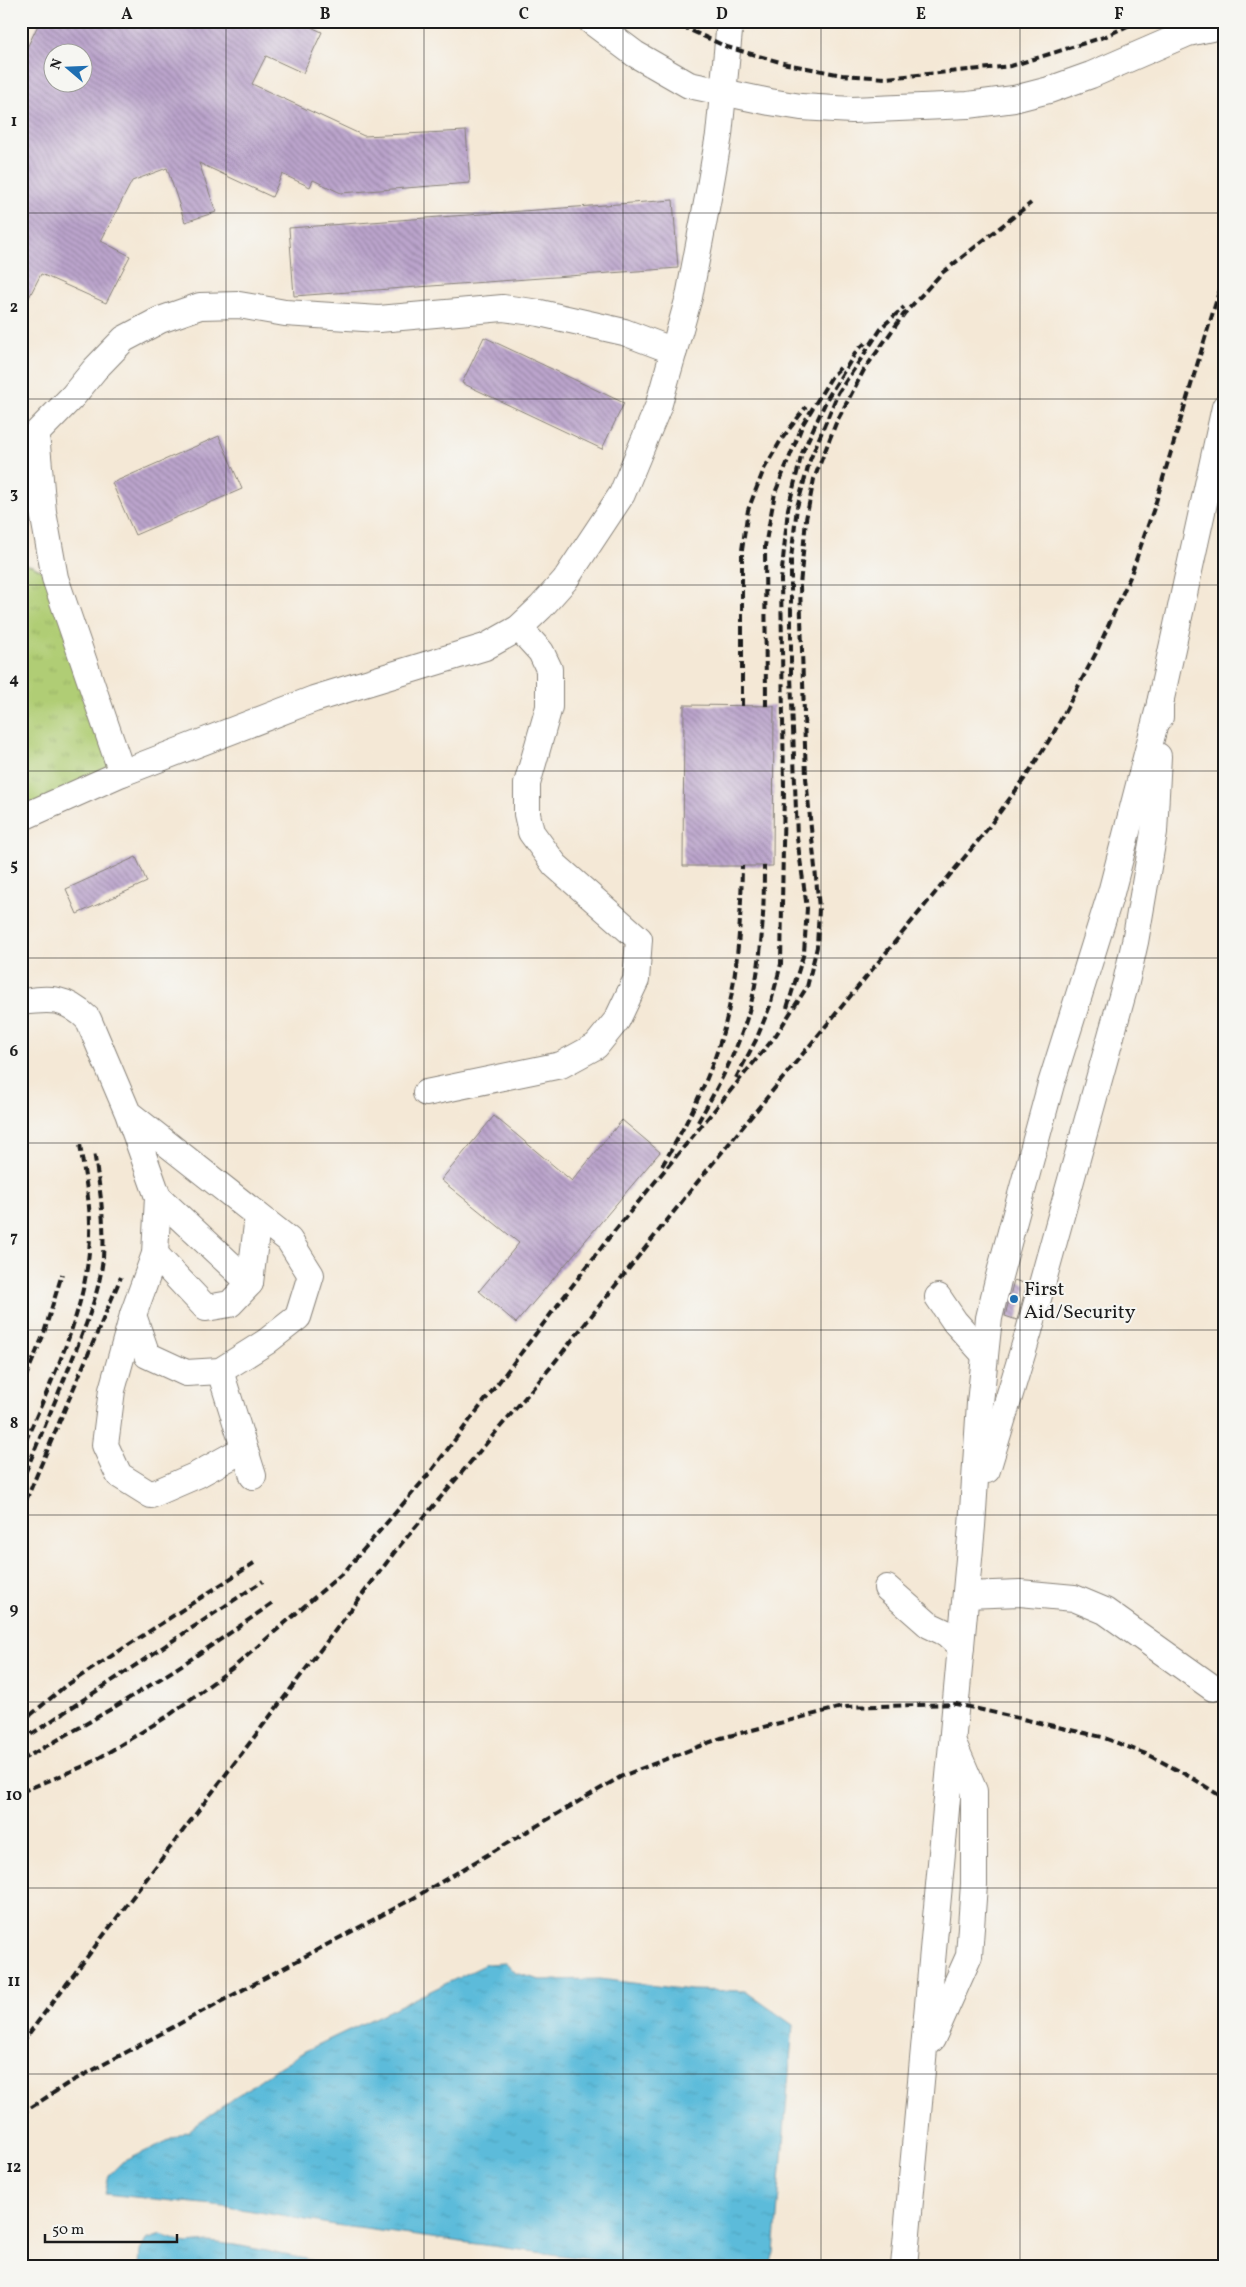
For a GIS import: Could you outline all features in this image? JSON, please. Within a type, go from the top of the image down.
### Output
[{"type":"street","points":[[590,21],[635,54],[689,85],[801,107],[852,110],[968,105],[1014,99],[1049,90],[1091,75],[1188,33],[1225,25]]},
{"type":"street","points":[[21,818],[122,773],[314,699],[485,648],[519,628],[565,580],[622,494],[658,407],[689,298],[710,186],[719,135],[730,21]]},
{"type":"street","points":[[122,773],[55,578],[28,441],[124,339],[160,320],[200,306],[239,305],[285,313],[379,319],[503,308],[540,313],[624,332],[674,350]]},
{"type":"street","points":[[904,2266],[966,1595],[980,1403],[989,1318],[1051,1084],[1111,893],[1161,701],[1225,407]]},
{"type":"street","points":[[426,1093],[561,1065],[596,1046],[617,1020],[636,980],[640,939],[555,865],[531,832],[527,814],[528,784],[549,707],[549,669],[541,652],[519,628]]},
{"type":"street","points":[[972,1526],[992,1450],[1111,1039],[1135,942],[1154,832],[1161,701]]},
{"type":"street","points":[[21,1002],[50,998],[76,1007],[88,1019],[128,1113],[158,1197],[155,1254],[133,1315],[112,1390],[104,1445],[119,1476],[151,1495],[197,1475],[244,1449]]},
{"type":"street","points":[[128,1113],[289,1240],[311,1276],[298,1317],[266,1342],[220,1371],[186,1373],[147,1355],[133,1315]]},
{"type":"street","points":[[158,1197],[250,1282]]},
{"type":"street","points":[[155,1254],[206,1308],[230,1304],[250,1282],[258,1216]]},
{"type":"street","points":[[938,1297],[955,1322],[985,1355]]},
{"type":"street","points":[[220,1371],[253,1476]]},
{"type":"street","points":[[888,1588],[929,1625],[946,1633],[961,1647]]},
{"type":"street","points":[[966,1595],[1020,1593],[1074,1598],[1105,1611],[1213,1688]]},
{"type":"street","points":[[923,2060],[969,1956],[974,1884],[974,1791],[952,1742]]},
{"type":"green space","points":[[21,563],[33,566],[53,577],[120,772],[21,816]]},
{"type":"water","points":[[505,1963],[516,1973],[540,1980],[600,1979],[690,1990],[745,1991],[793,2025],[774,2253],[770,2265],[640,2266],[335,2225],[223,2206],[105,2194],[109,2175],[121,2163],[188,2131],[271,2072],[305,2051],[487,1964]]},
{"type":"water","points":[[161,2235],[187,2244],[208,2242],[236,2245],[340,2266],[139,2266],[140,2251],[146,2240]]},
{"type":"building","points":[[40,21],[298,21],[322,32],[303,73],[266,56],[252,84],[364,136],[466,131],[470,183],[341,193],[313,180],[310,187],[282,174],[272,197],[199,163],[216,212],[185,222],[167,168],[132,181],[101,241],[130,256],[106,303],[41,274],[21,313],[21,60]]},
{"type":"building","points":[[673,200],[678,268],[294,296],[289,228]]},
{"type":"building","points":[[484,337],[624,403],[602,449],[462,383]]},
{"type":"building","points":[[219,436],[242,489],[135,535],[112,483]]},
{"type":"building","points":[[684,705],[774,706],[773,866],[683,866]]},
{"type":"building","points":[[136,857],[147,882],[77,914],[66,889]]},
{"type":"building","points":[[494,1116],[572,1181],[622,1120],[660,1152],[516,1323],[479,1291],[519,1243],[441,1180]]},
{"type":"building","points":[[1014,1280],[1027,1284],[1017,1320],[1005,1316]]},
{"type":"railway","points":[[670,21],[727,47],[787,64],[842,75],[886,78],[1011,66],[1104,37],[1138,21]]},
{"type":"railway","points":[[21,1792],[89,1764],[168,1716],[234,1667],[345,1571],[428,1475],[611,1235],[774,1038],[807,987],[817,947],[819,908],[806,778],[800,586],[806,519],[814,479],[836,423],[864,370],[904,314],[942,273],[1031,203]]},
{"type":"railway","points":[[21,2044],[397,1549],[550,1368],[695,1185],[982,836],[1025,778],[1053,734],[1096,653],[1130,577],[1155,505],[1225,272]]},
{"type":"railway","points":[[787,1008],[804,953],[807,908],[797,838],[791,675],[791,559],[797,507],[810,460],[838,393],[883,326],[904,307]]},
{"type":"railway","points":[[736,1078],[756,1040],[770,1006],[781,964],[784,788],[781,580],[788,509],[802,453],[828,397],[856,352],[866,342]]},
{"type":"railway","points":[[766,706],[765,546],[775,493],[803,424],[832,376],[843,365]]},
{"type":"railway","points":[[742,706],[742,550],[748,510],[764,469],[781,440],[806,407]]},
{"type":"railway","points":[[662,1166],[699,1096],[721,1040],[730,1002],[738,944],[742,866]]},
{"type":"railway","points":[[698,1122],[733,1054],[749,1011],[757,975],[761,939],[764,866]]},
{"type":"railway","points":[[21,1452],[66,1346],[75,1319],[88,1264],[90,1223],[80,1144]]},
{"type":"railway","points":[[21,1483],[79,1343],[98,1287],[103,1258],[103,1218],[94,1152]]},
{"type":"railway","points":[[21,1388],[43,1336],[62,1274]]},
{"type":"railway","points":[[21,1512],[121,1277]]},
{"type":"railway","points":[[21,1723],[64,1687],[254,1563]]},
{"type":"railway","points":[[21,1741],[263,1581]]},
{"type":"railway","points":[[21,1760],[151,1685],[275,1601]]},
{"type":"railway","points":[[21,2114],[67,2084],[412,1899],[622,1776],[721,1738],[842,1707],[956,1704],[1102,1737],[1151,1756],[1194,1779],[1225,1799]]},
{"type":"place","name":"First Aid/Security","points":[[1014,1299]]}]
